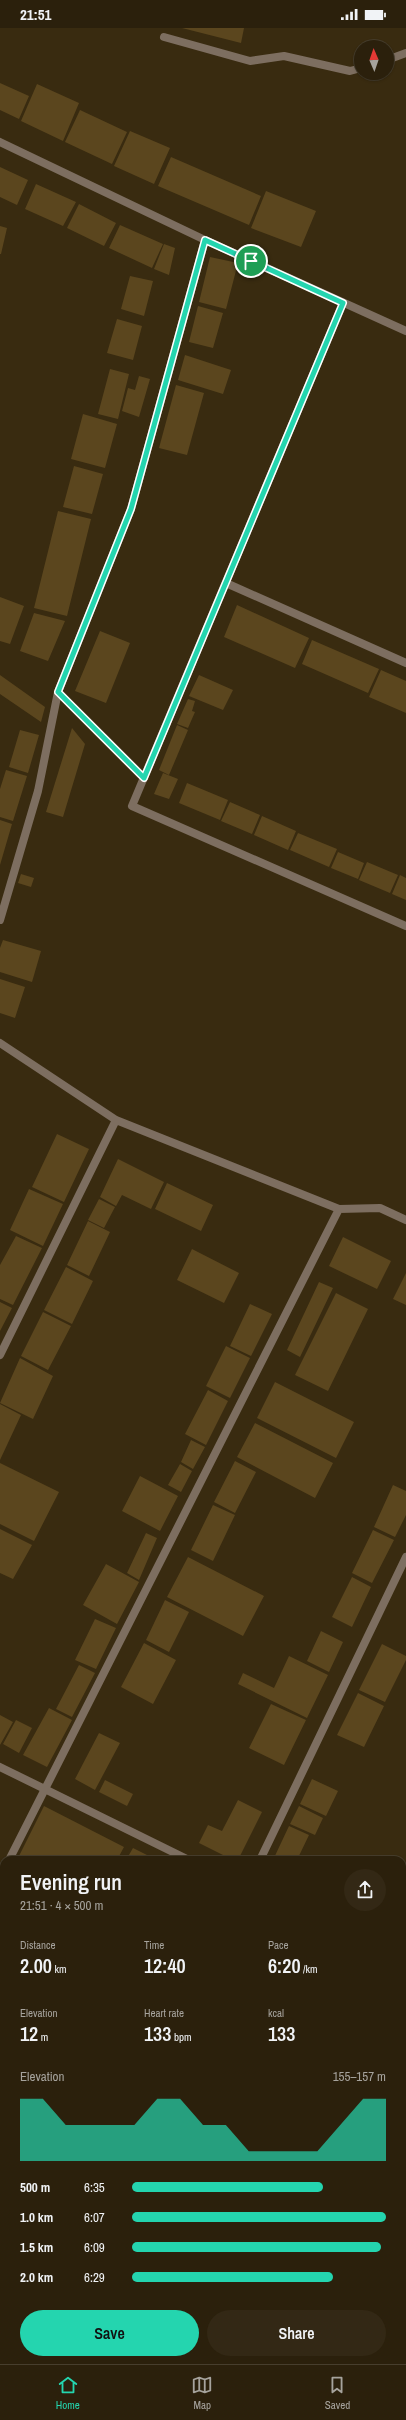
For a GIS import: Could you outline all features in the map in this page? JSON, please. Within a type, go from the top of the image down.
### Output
[{"type":"street","points":[[164,37],[250,61],[284,56],[350,71],[354,70]]},
{"type":"street","points":[[394,57],[406,53]]},
{"type":"street","points":[[0,142],[205,240],[406,331]]},
{"type":"street","points":[[0,920],[38,791],[58,692],[131,509],[205,240]]},
{"type":"street","points":[[343,303],[132,806],[406,926]]},
{"type":"street","points":[[226,582],[406,663]]},
{"type":"street","points":[[58,692],[144,778]]},
{"type":"street","points":[[0,1043],[116,1120],[339,1209],[380,1208],[406,1220]]},
{"type":"street","points":[[0,1355],[116,1120]]},
{"type":"street","points":[[11,1856],[339,1209]]},
{"type":"street","points":[[262,1856],[406,1557]]},
{"type":"street","points":[[0,1768],[181,1856]]},
{"type":"building","points":[[182,28],[244,28],[241,43]]},
{"type":"building","points":[[0,83],[29,96],[19,119],[0,110]]},
{"type":"building","points":[[37,84],[79,103],[63,141],[21,121]]},
{"type":"building","points":[[80,110],[127,132],[112,164],[65,142]]},
{"type":"building","points":[[130,131],[170,148],[154,184],[114,166]]},
{"type":"building","points":[[171,157],[261,196],[249,225],[158,186]]},
{"type":"building","points":[[0,167],[28,180],[17,205],[0,197]]},
{"type":"building","points":[[36,184],[76,202],[63,226],[25,209]]},
{"type":"building","points":[[266,191],[316,211],[301,247],[251,228]]},
{"type":"building","points":[[79,204],[116,223],[104,246],[67,228]]},
{"type":"building","points":[[120,225],[163,244],[152,268],[109,248]]},
{"type":"building","points":[[0,226],[7,228],[1,254],[0,254]]},
{"type":"building","points":[[164,244],[175,248],[169,275],[154,269]]},
{"type":"building","points":[[210,257],[238,263],[226,309],[199,302]]},
{"type":"building","points":[[130,276],[153,281],[144,316],[121,309]]},
{"type":"building","points":[[198,306],[223,313],[213,348],[189,342]]},
{"type":"building","points":[[117,319],[142,326],[133,360],[107,353]]},
{"type":"building","points":[[185,355],[231,370],[223,394],[178,380]]},
{"type":"building","points":[[110,369],[129,374],[118,419],[98,414]]},
{"type":"building","points":[[139,376],[150,379],[139,417],[122,411],[128,388],[135,390]]},
{"type":"building","points":[[176,385],[204,393],[187,455],[159,448]]},
{"type":"building","points":[[83,414],[117,424],[105,468],[71,459]]},
{"type":"building","points":[[74,466],[103,474],[92,514],[63,507]]},
{"type":"building","points":[[58,511],[91,519],[67,616],[34,608]]},
{"type":"building","points":[[0,597],[24,606],[10,644],[0,641]]},
{"type":"building","points":[[237,605],[309,638],[295,668],[224,637]]},
{"type":"building","points":[[34,613],[65,621],[48,661],[20,651]]},
{"type":"building","points":[[100,631],[130,643],[106,703],[75,691]]},
{"type":"building","points":[[312,640],[379,669],[368,693],[302,664]]},
{"type":"building","points":[[381,670],[406,681],[406,713],[369,697]]},
{"type":"building","points":[[0,675],[45,707],[41,722],[0,694]]},
{"type":"building","points":[[199,675],[233,690],[223,710],[189,696]]},
{"type":"building","points":[[188,699],[195,701],[192,711],[195,712],[188,728],[177,724]]},
{"type":"building","points":[[177,725],[188,730],[169,775],[159,770]]},
{"type":"building","points":[[72,728],[85,744],[63,817],[46,812]]},
{"type":"building","points":[[20,730],[39,735],[28,773],[9,767]]},
{"type":"building","points":[[6,770],[27,776],[13,821],[0,817],[0,789]]},
{"type":"building","points":[[163,773],[178,779],[169,799],[154,794]]},
{"type":"building","points":[[187,783],[228,800],[220,820],[179,803]]},
{"type":"building","points":[[230,802],[260,815],[252,834],[221,821]]},
{"type":"building","points":[[262,816],[296,831],[288,850],[254,835]]},
{"type":"building","points":[[0,820],[12,824],[0,865]]},
{"type":"building","points":[[298,833],[337,849],[329,867],[290,850]]},
{"type":"building","points":[[338,852],[364,863],[358,879],[331,868]]},
{"type":"building","points":[[367,862],[398,875],[390,893],[359,880]]},
{"type":"building","points":[[21,874],[34,878],[31,887],[18,883]]},
{"type":"building","points":[[400,875],[406,878],[406,900],[392,894]]},
{"type":"building","points":[[3,940],[41,951],[32,982],[0,972],[0,948]]},
{"type":"building","points":[[0,979],[25,987],[15,1018],[0,1013]]},
{"type":"building","points":[[57,1134],[89,1149],[64,1202],[32,1187]]},
{"type":"building","points":[[118,1159],[164,1182],[151,1209],[122,1195],[116,1206],[100,1197]]},
{"type":"building","points":[[167,1183],[213,1205],[201,1231],[155,1209]]},
{"type":"building","points":[[29,1189],[63,1204],[43,1246],[10,1230]]},
{"type":"building","points":[[99,1199],[115,1207],[104,1228],[88,1220]]},
{"type":"building","points":[[88,1221],[110,1232],[89,1276],[67,1265]]},
{"type":"building","points":[[16,1236],[42,1248],[13,1305],[0,1299],[0,1265]]},
{"type":"building","points":[[343,1237],[391,1261],[377,1289],[329,1266]]},
{"type":"building","points":[[192,1249],[239,1273],[224,1303],[177,1280]]},
{"type":"building","points":[[66,1267],[93,1281],[72,1324],[44,1310]]},
{"type":"building","points":[[406,1273],[406,1305],[393,1299]]},
{"type":"building","points":[[319,1282],[333,1288],[300,1357],[287,1350]]},
{"type":"building","points":[[336,1293],[368,1309],[328,1391],[295,1375]]},
{"type":"building","points":[[0,1302],[12,1308],[0,1331]]},
{"type":"building","points":[[250,1304],[272,1314],[251,1356],[230,1346]]},
{"type":"building","points":[[43,1312],[71,1326],[48,1370],[21,1356]]},
{"type":"building","points":[[226,1346],[250,1358],[230,1398],[206,1386]]},
{"type":"building","points":[[20,1358],[53,1376],[33,1419],[0,1403]]},
{"type":"building","points":[[275,1382],[354,1422],[336,1458],[257,1418]]},
{"type":"building","points":[[208,1390],[228,1401],[206,1445],[185,1434]]},
{"type":"building","points":[[0,1404],[21,1415],[0,1460]]},
{"type":"building","points":[[255,1423],[333,1463],[315,1498],[237,1457]]},
{"type":"building","points":[[191,1440],[205,1447],[193,1469],[181,1462]]},
{"type":"building","points":[[235,1461],[256,1472],[235,1513],[214,1502]]},
{"type":"building","points":[[0,1463],[59,1492],[34,1541],[0,1524]]},
{"type":"building","points":[[180,1464],[192,1471],[181,1492],[168,1485]]},
{"type":"building","points":[[140,1476],[178,1496],[160,1531],[122,1511]]},
{"type":"building","points":[[393,1485],[406,1491],[406,1515],[395,1537],[374,1527]]},
{"type":"building","points":[[213,1505],[235,1515],[213,1561],[191,1550]]},
{"type":"building","points":[[0,1529],[32,1545],[13,1579],[0,1573]]},
{"type":"building","points":[[373,1530],[394,1540],[372,1583],[352,1573]]},
{"type":"building","points":[[146,1533],[157,1538],[139,1580],[127,1573]]},
{"type":"building","points":[[188,1557],[264,1596],[243,1636],[167,1597]]},
{"type":"building","points":[[106,1564],[139,1582],[117,1624],[83,1605]]},
{"type":"building","points":[[352,1577],[371,1587],[352,1627],[332,1617]]},
{"type":"building","points":[[165,1600],[189,1612],[169,1652],[146,1640]]},
{"type":"building","points":[[95,1619],[116,1628],[96,1669],[75,1660]]},
{"type":"building","points":[[321,1631],[343,1642],[329,1672],[307,1661]]},
{"type":"building","points":[[144,1643],[176,1660],[153,1704],[121,1687]]},
{"type":"building","points":[[382,1644],[406,1656],[406,1660],[385,1702],[359,1690]]},
{"type":"building","points":[[289,1656],[328,1675],[307,1718],[238,1684],[243,1673],[274,1688]]},
{"type":"building","points":[[79,1665],[95,1673],[72,1717],[56,1709]]},
{"type":"building","points":[[358,1693],[384,1706],[364,1747],[337,1735]]},
{"type":"building","points":[[271,1704],[306,1720],[284,1765],[249,1748]]},
{"type":"building","points":[[49,1708],[72,1720],[47,1767],[23,1755]]},
{"type":"building","points":[[0,1715],[13,1722],[0,1745]]},
{"type":"building","points":[[16,1720],[32,1728],[19,1753],[3,1744]]},
{"type":"building","points":[[99,1733],[120,1743],[95,1790],[75,1779]]},
{"type":"building","points":[[312,1779],[338,1791],[326,1816],[300,1804]]},
{"type":"building","points":[[105,1780],[133,1794],[127,1806],[99,1792]]},
{"type":"building","points":[[238,1800],[262,1812],[240,1856],[225,1856],[199,1843],[208,1825],[222,1831]]},
{"type":"building","points":[[44,1806],[124,1847],[119,1856],[19,1856]]},
{"type":"building","points":[[299,1806],[323,1818],[315,1835],[290,1824]]},
{"type":"building","points":[[289,1826],[309,1835],[299,1856],[275,1856]]},
{"type":"building","points":[[133,1848],[149,1856],[128,1856]]},
{"type":"route","points":[[205,240],[251,261],[343,303],[144,778],[58,692],[131,509],[205,240]]}]
